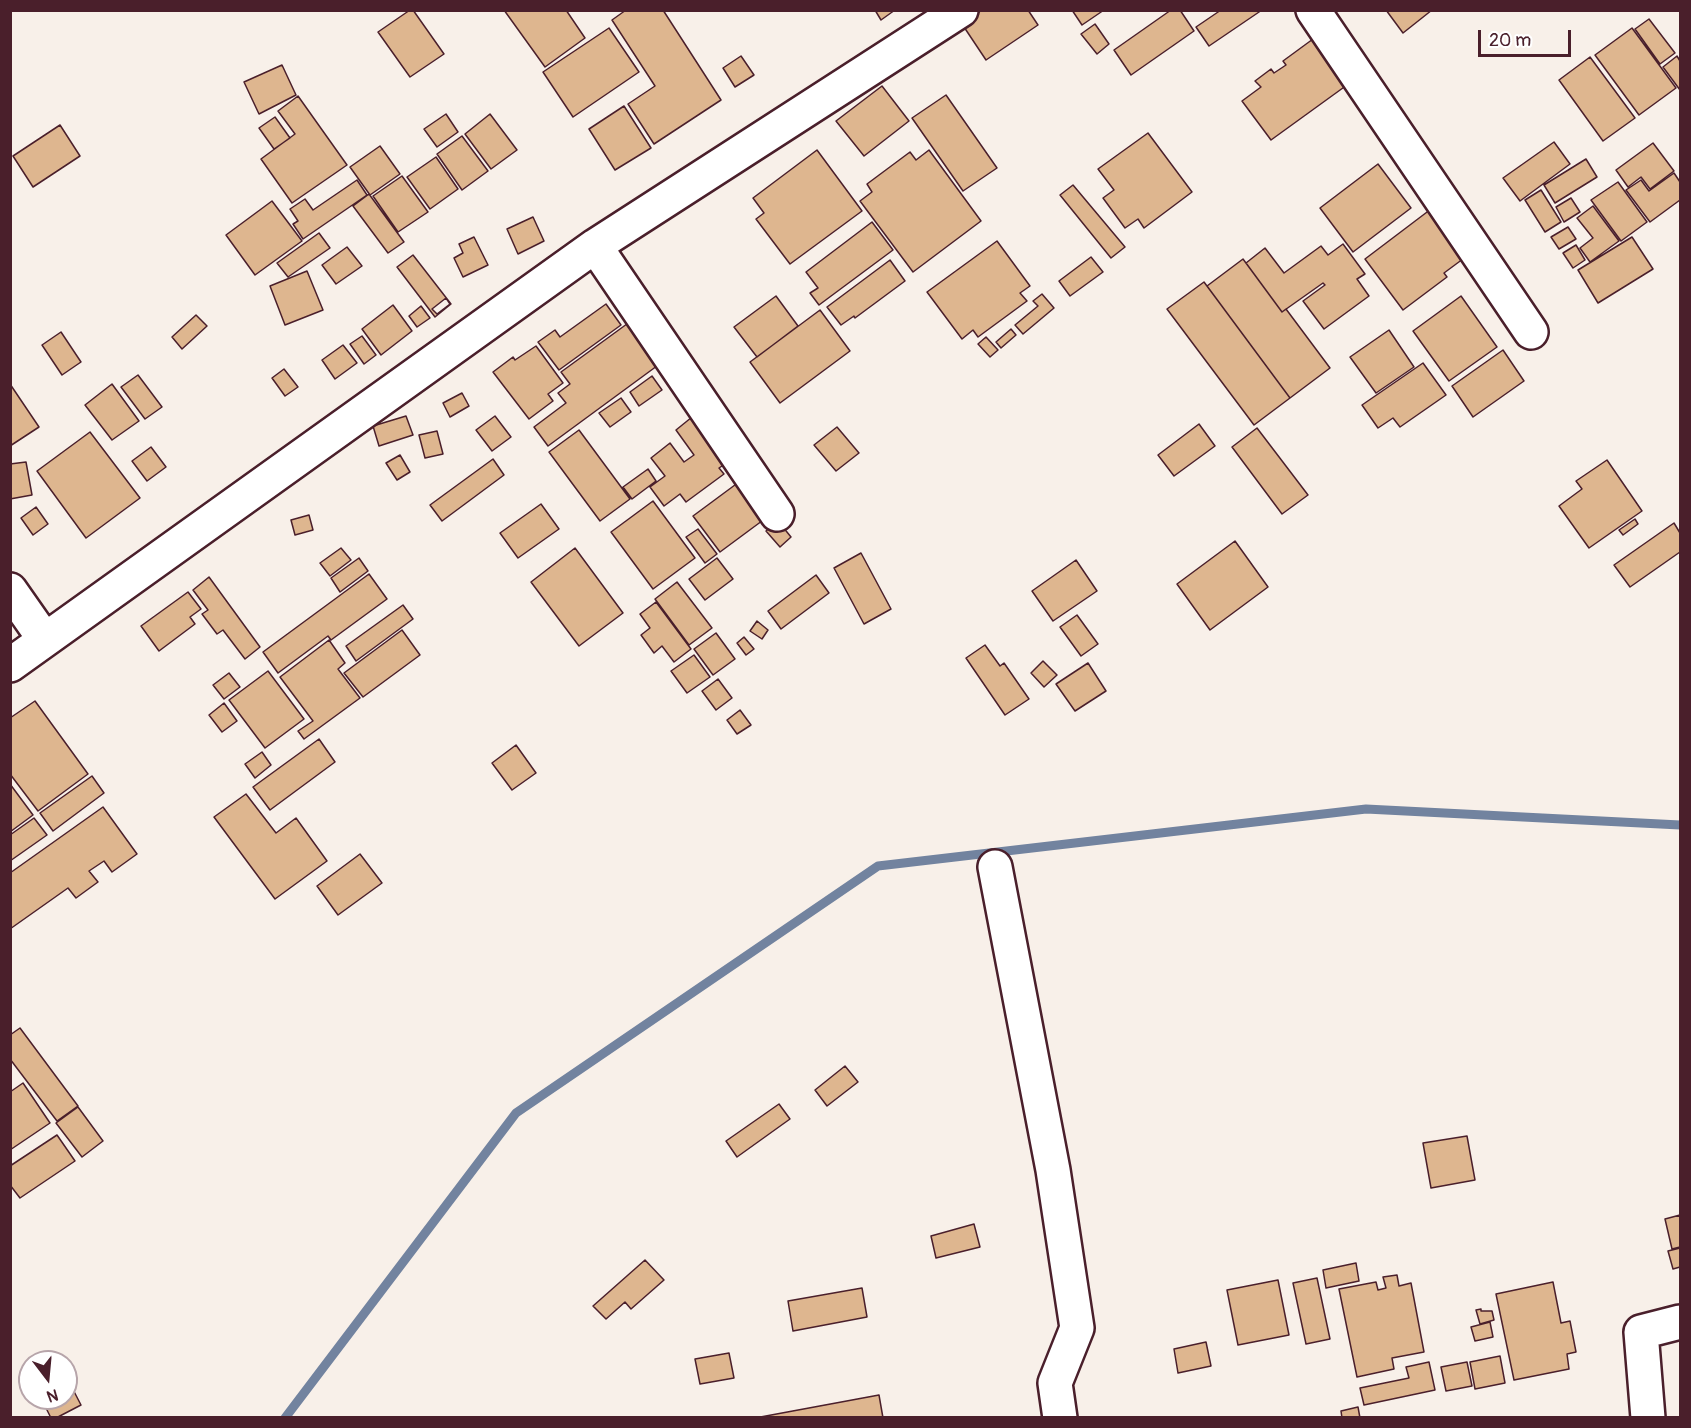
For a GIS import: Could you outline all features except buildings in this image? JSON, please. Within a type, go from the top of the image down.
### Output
[{"type":"street","points":[[10,665],[595,246],[961,10]]},
{"type":"street","points":[[1313,10],[1531,332]]},
{"type":"street","points":[[595,246],[777,514]]},
{"type":"street","points":[[10,590],[45,640]]},
{"type":"street","points":[[995,867],[1053,1170],[1077,1328],[1055,1383],[1059,1418]]},
{"type":"street","points":[[1648,1418],[1641,1332],[1680,1323]]},
{"type":"waterway","points":[[285,1418],[516,1113],[878,866],[1366,809],[1680,825]]}]
